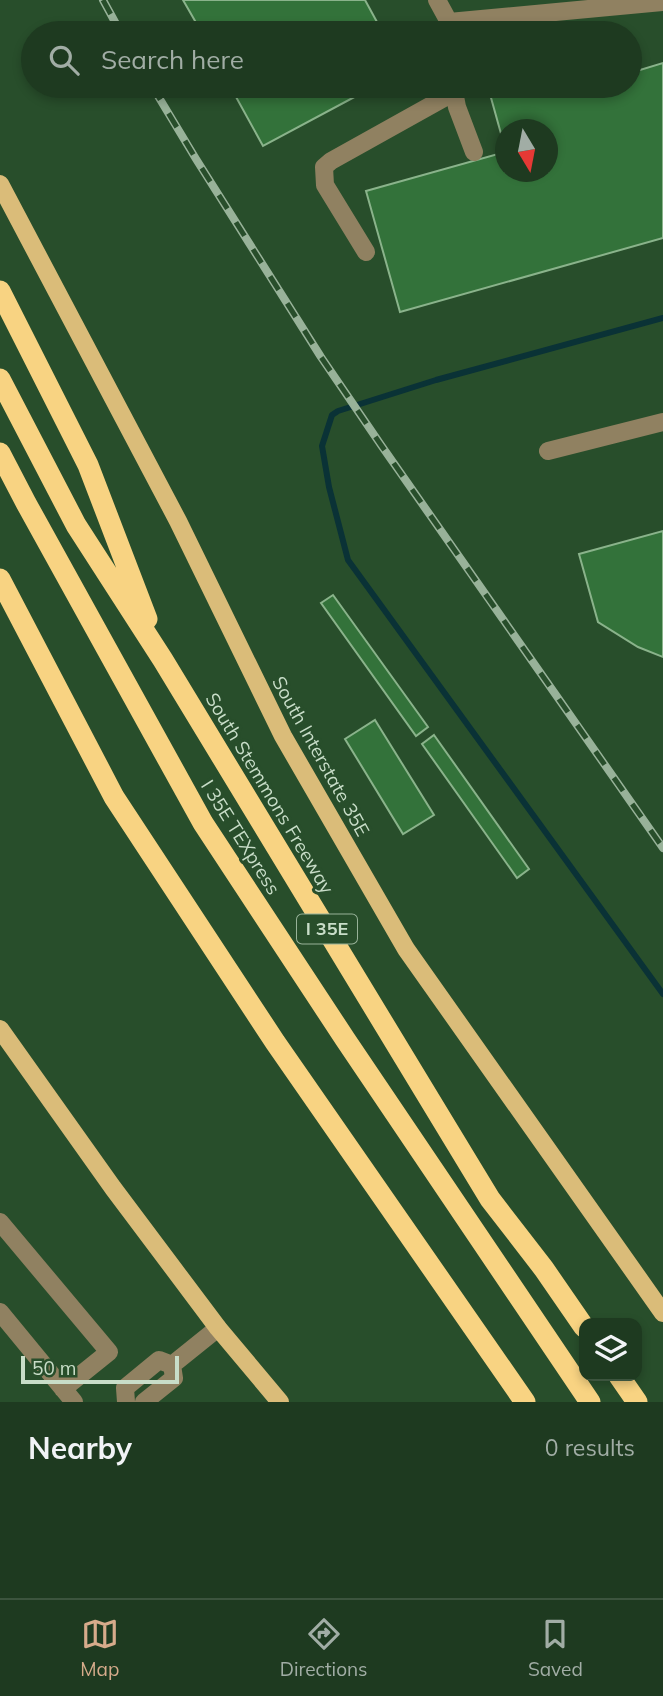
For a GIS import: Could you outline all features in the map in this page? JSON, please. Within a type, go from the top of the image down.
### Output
[{"type":"highway","points":[[0,291],[88,465],[163,660]]},
{"type":"highway","name":"South Stemmons Freeway","points":[[0,379],[76,525],[163,660],[490,1199],[579,1320]]},
{"type":"highway","name":"I 35E TEXpress","points":[[0,453],[203,823],[352,1051],[590,1402]]},
{"type":"highway","points":[[0,579],[114,797],[283,1053],[525,1402]]},
{"type":"highway","points":[[622,1381],[637,1402]]},
{"type":"main road","name":"South Interstate 35E","points":[[0,184],[178,521],[283,736],[406,949],[663,1313]]},
{"type":"main road","points":[[2,1037],[218,1328],[280,1402]]},
{"type":"lane","points":[[437,0],[447,21]]},
{"type":"lane","points":[[535,21],[663,3]]},
{"type":"lane","points":[[366,252],[326,185],[324,167],[438,98]]},
{"type":"lane","points":[[455,98],[474,152]]},
{"type":"lane","points":[[548,451],[663,422]]},
{"type":"lane","points":[[0,1222],[109,1352],[68,1395],[0,1312]]},
{"type":"lane","points":[[172,1365],[218,1328]]},
{"type":"lane","points":[[126,1402],[125,1388],[159,1360],[172,1365]]},
{"type":"lane","points":[[144,1402],[174,1378],[172,1365]]},
{"type":"building","points":[[183,0],[365,0],[376,21],[195,21]]},
{"type":"building","points":[[663,63],[663,238],[400,312],[366,191],[495,155],[495,182],[558,182],[558,119],[497,119],[491,98],[642,98],[642,69]]},
{"type":"building","points":[[237,98],[353,98],[263,146]]},
{"type":"building","points":[[663,531],[663,657],[638,647],[598,622],[579,554]]},
{"type":"building","points":[[333,595],[428,727],[416,736],[321,603]]},
{"type":"building","points":[[375,720],[434,815],[403,834],[345,739]]},
{"type":"building","points":[[434,735],[529,869],[517,878],[422,744]]},
{"type":"waterway","points":[[663,318],[436,380],[338,411],[332,415],[322,446],[329,487],[348,560],[663,994]]},
{"type":"railway","points":[[103,0],[114,21]]},
{"type":"railway","points":[[159,98],[321,357],[663,848]]}]
